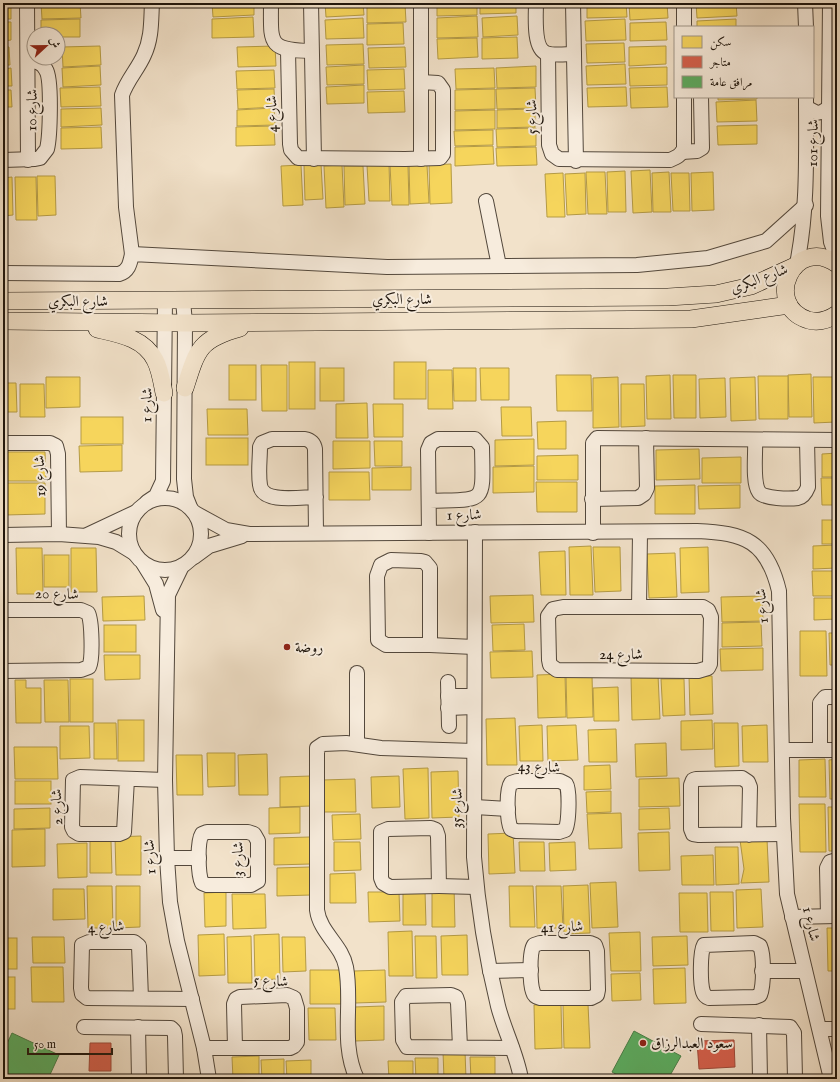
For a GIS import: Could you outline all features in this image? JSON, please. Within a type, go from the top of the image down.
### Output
[{"type":"main road","name":"شارع البكري","points":[[3,301],[668,297],[716,294],[750,286],[806,259],[819,257],[832,260],[837,264]]},
{"type":"main road","points":[[796,265],[788,276],[786,284],[785,291],[789,305],[800,316],[811,321],[827,320],[837,315]]},
{"type":"main road","name":"شارع البكري","points":[[3,321],[184,324],[691,319],[789,305]]},
{"type":"main road","points":[[58,321],[126,335],[143,344],[155,360],[164,393]]},
{"type":"main road","points":[[185,388],[196,354],[209,340],[224,332],[258,323]]},
{"type":"street","name":"شارع 10","points":[[27,3],[27,26]]},
{"type":"street","points":[[3,273],[119,274],[124,272],[130,265],[132,254],[126,207],[122,95],[126,84],[146,49],[150,36],[152,3]]},
{"type":"street","points":[[271,3],[272,36],[277,45],[288,51],[311,51]]},
{"type":"street","points":[[311,3],[314,159]]},
{"type":"street","points":[[421,3],[421,159]]},
{"type":"street","points":[[536,3],[537,40],[540,49],[548,54],[574,54]]},
{"type":"street","points":[[573,3],[576,160]]},
{"type":"street","points":[[684,3],[684,26]]},
{"type":"street","points":[[806,3],[806,26]]},
{"type":"street","name":"شارع 101","points":[[830,3],[834,49],[830,107],[833,216],[831,242],[837,258]]},
{"type":"street","name":"شارع 4","points":[[288,51],[290,144],[291,150],[298,158],[421,159],[436,158],[443,154],[444,94],[442,86],[438,83],[421,82]]},
{"type":"street","name":"شارع 5","points":[[548,54],[549,145],[552,154],[559,159],[670,160],[681,155],[682,152],[697,152],[702,148],[701,98]]},
{"type":"street","name":"شارع 10","points":[[28,66],[28,160]]},
{"type":"street","name":"شارع 10","points":[[3,160],[28,160],[40,158],[47,149],[49,77],[44,66]]},
{"type":"street","points":[[682,152],[685,140],[684,98]]},
{"type":"street","points":[[806,102],[816,113],[821,113],[830,107]]},
{"type":"street","name":"شارع 101","points":[[796,265],[803,236],[806,205],[806,102]]},
{"type":"street","points":[[486,201],[499,266]]},
{"type":"street","points":[[132,254],[387,267],[637,264],[708,258],[766,241],[806,205]]},
{"type":"street","name":"شارع 1","points":[[146,503],[156,496],[163,481],[165,300]]},
{"type":"street","points":[[183,300],[185,388],[184,479],[186,497],[200,524],[201,536],[198,548],[187,562],[172,570],[152,568],[139,558],[130,543],[129,532],[131,522],[136,512],[146,503],[157,498],[169,498],[180,501],[192,510]]},
{"type":"street","points":[[593,533],[592,498],[594,440],[601,438],[837,440]]},
{"type":"street","points":[[592,498],[638,498],[644,494],[647,488],[646,438]]},
{"type":"street","points":[[316,497],[273,498],[264,493],[260,486],[260,447],[262,443],[267,439],[305,439],[312,442],[315,449],[316,497],[316,533]]},
{"type":"street","points":[[429,532],[430,501],[428,450],[431,443],[438,440],[475,439],[482,447],[482,487],[480,495],[473,499],[430,501]]},
{"type":"street","points":[[756,440],[756,484],[760,493],[766,497],[798,498],[805,494],[808,487],[807,440]]},
{"type":"street","name":"شارع 19","points":[[3,443],[50,443],[56,446],[58,454],[59,534]]},
{"type":"street","name":"شارع 1","points":[[192,510],[226,530],[249,534],[429,532],[640,533],[697,531],[733,535],[754,544],[766,558],[775,574],[779,591],[784,834],[787,894],[831,1079]]},
{"type":"street","name":"شارع 1","points":[[84,536],[136,512]]},
{"type":"street","name":"شارع 35","points":[[475,532],[474,857],[476,887],[490,971],[498,1008],[521,1079]]},
{"type":"street","points":[[639,607],[640,533]]},
{"type":"street","name":"شارع 1","points":[[3,535],[59,534],[99,537],[116,542],[139,558],[156,584],[166,630]]},
{"type":"street","name":"شارع 1","points":[[209,1079],[204,1048],[177,941],[170,902],[165,780],[166,630],[168,595],[187,562],[209,546],[226,539],[249,534]]},
{"type":"street","points":[[430,645],[430,568],[425,562],[421,561],[386,562],[381,565],[376,576],[378,640],[386,645],[474,647]]},
{"type":"street","name":"شارع 24","points":[[563,607],[639,607],[698,607],[708,610],[710,617],[711,661],[708,668],[698,671],[564,671],[557,670],[550,665],[548,616],[554,609],[563,607]]},
{"type":"street","name":"شارع 20","points":[[3,610],[81,610],[88,613],[90,620],[91,660],[89,667],[81,670],[3,671]]},
{"type":"street","points":[[357,673],[357,744]]},
{"type":"street","points":[[449,726],[448,695],[474,702]]},
{"type":"street","points":[[820,750],[820,703],[825,697],[837,697]]},
{"type":"street","points":[[357,1079],[349,1058],[346,967],[341,952],[321,926],[317,910],[316,752],[320,745],[323,744],[357,744],[381,748],[474,751]]},
{"type":"street","points":[[782,750],[837,750]]},
{"type":"street","name":"شارع 2","points":[[127,779],[126,828],[123,833],[79,834],[74,831],[72,826],[74,779],[80,777],[165,780]]},
{"type":"street","points":[[749,835],[750,788],[748,782],[742,778],[693,780],[691,785],[691,829],[693,834],[749,835],[784,834]]},
{"type":"street","name":"شارع 43","points":[[560,781],[568,786],[568,825],[562,832],[513,830],[508,822],[508,809],[508,789],[509,785],[514,782],[560,781]]},
{"type":"street","points":[[475,807],[508,809]]},
{"type":"street","points":[[439,886],[438,836],[436,830],[431,828],[383,830],[380,836],[383,883],[390,887],[476,887]]},
{"type":"street","name":"شارع 3","points":[[251,832],[257,836],[258,841],[258,882],[251,885],[204,884],[200,876],[200,858],[200,837],[204,833],[251,832]]},
{"type":"street","points":[[167,858],[200,858]]},
{"type":"street","points":[[792,917],[832,916],[827,868],[830,862],[837,860]]},
{"type":"street","name":"شارع 4","points":[[141,998],[139,946],[134,942],[89,942],[82,945],[81,988],[84,997],[192,999]]},
{"type":"street","name":"شارع 41","points":[[590,943],[596,948],[598,993],[591,998],[537,998],[532,991],[531,970],[531,953],[532,948],[536,944],[590,943]]},
{"type":"street","points":[[708,944],[757,944],[762,952],[762,971],[762,988],[758,996],[707,997],[702,990],[701,950],[704,945],[708,944]]},
{"type":"street","points":[[490,971],[531,970]]},
{"type":"street","points":[[762,971],[805,971]]},
{"type":"street","name":"شارع 5","points":[[204,1048],[235,1048],[294,1046],[297,1042],[297,1008],[294,998],[287,995],[240,997],[236,999],[234,1004],[235,1048]]},
{"type":"street","points":[[460,1048],[458,1003],[456,998],[451,995],[409,996],[404,998],[402,1002],[403,1040],[405,1045],[409,1048],[460,1048],[512,1048]]},
{"type":"street","points":[[701,1024],[788,1026],[792,1028],[794,1033],[795,1079]]},
{"type":"street","points":[[759,1025],[760,1079]]},
{"type":"street","points":[[84,1027],[168,1027],[174,1029],[176,1079]]},
{"type":"street","points":[[138,1027],[139,1079]]},
{"type":"street","points":[[820,1029],[837,1029]]},
{"type":"building: سكن","points":[[41,3],[80,3],[81,18],[42,19]]},
{"type":"building: سكن","points":[[212,3],[254,3],[254,15],[213,17]]},
{"type":"building: سكن","points":[[325,3],[363,3],[364,15],[326,17]]},
{"type":"building: سكن","points":[[437,3],[477,3],[477,15],[437,16]]},
{"type":"building: سكن","points":[[480,3],[516,3],[516,13],[480,14]]},
{"type":"building: سكن","points":[[587,3],[626,3],[627,17],[587,18]]},
{"type":"building: سكن","points":[[629,3],[667,3],[668,18],[630,20]]},
{"type":"building: سكن","points":[[696,3],[736,3],[737,16],[697,18]]},
{"type":"building: سكن","points":[[405,4],[406,22],[367,23],[367,5]]},
{"type":"building: سكن","points":[[11,5],[11,19],[3,19],[3,6]]},
{"type":"building: سكن","points":[[477,16],[478,37],[437,38],[437,18]]},
{"type":"building: سكن","points":[[517,16],[518,35],[483,37],[482,18]]},
{"type":"building: سكن","points":[[253,17],[254,37],[212,38],[212,19]]},
{"type":"building: سكن","points":[[363,18],[364,38],[326,39],[325,20]]},
{"type":"building: سكن","points":[[80,19],[80,37],[66,37],[66,26],[41,26],[41,20]]},
{"type":"building: سكن","points":[[625,19],[626,40],[586,41],[585,21]]},
{"type":"building: سكن","points":[[736,19],[736,26],[697,26],[697,21]]},
{"type":"building: سكن","points":[[3,22],[11,22],[11,40],[3,41]]},
{"type":"building: سكن","points":[[666,22],[667,40],[630,41],[630,23]]},
{"type":"building: سكن","points":[[403,23],[404,44],[367,45],[367,24]]},
{"type":"building: سكن","points":[[517,37],[518,58],[482,59],[482,38]]},
{"type":"building: سكن","points":[[477,38],[478,57],[438,59],[437,39]]},
{"type":"building: سكن","points":[[624,43],[625,62],[587,63],[586,44]]},
{"type":"building: سكن","points":[[363,44],[364,64],[327,65],[326,45]]},
{"type":"building: سكن","points":[[100,46],[101,65],[63,67],[66,66],[66,47]]},
{"type":"building: سكن","points":[[275,46],[276,66],[238,67],[237,47]]},
{"type":"building: سكن","points":[[666,46],[666,64],[629,66],[629,47]]},
{"type":"building: سكن","points":[[3,47],[9,47],[10,65],[3,65]]},
{"type":"building: سكن","points":[[405,47],[406,67],[369,68],[368,48]]},
{"type":"building: سكن","points":[[625,64],[626,84],[587,85],[586,66]]},
{"type":"building: سكن","points":[[364,65],[364,84],[327,85],[326,67]]},
{"type":"building: سكن","points":[[100,66],[101,85],[63,87],[62,68]]},
{"type":"building: سكن","points":[[536,66],[536,87],[497,88],[496,68]]},
{"type":"building: سكن","points":[[667,67],[667,85],[630,86],[629,68]]},
{"type":"building: سكن","points":[[11,68],[12,86],[3,86],[3,69]]},
{"type":"building: سكن","points":[[494,68],[495,88],[456,89],[455,69]]},
{"type":"building: سكن","points":[[404,69],[405,89],[368,90],[367,70]]},
{"type":"building: سكن","points":[[274,70],[275,88],[237,89],[236,71]]},
{"type":"building: سكن","points":[[364,85],[364,103],[327,104],[326,87]]},
{"type":"building: سكن","points":[[100,87],[101,106],[61,107],[60,88]]},
{"type":"building: سكن","points":[[626,87],[627,106],[588,107],[587,88]]},
{"type":"building: سكن","points":[[667,87],[668,107],[631,108],[630,88]]},
{"type":"building: سكن","points":[[535,88],[536,108],[497,109],[496,89]]},
{"type":"building: سكن","points":[[274,89],[275,107],[238,109],[237,90]]},
{"type":"building: سكن","points":[[495,89],[495,109],[455,110],[455,90]]},
{"type":"building: سكن","points":[[3,90],[11,90],[12,107],[3,107]]},
{"type":"building: سكن","points":[[404,91],[405,112],[368,113],[367,92]]},
{"type":"building: سكن","points":[[718,98],[757,98],[757,99],[718,100]]},
{"type":"building: سكن","points":[[756,100],[757,121],[717,122],[716,102]]},
{"type":"building: سكن","points":[[101,108],[102,125],[61,127],[61,109]]},
{"type":"building: سكن","points":[[274,108],[275,125],[237,126],[237,110]]},
{"type":"building: سكن","points":[[535,109],[535,127],[497,128],[497,110]]},
{"type":"building: سكن","points":[[495,110],[495,129],[455,130],[455,111]]},
{"type":"building: سكن","points":[[757,125],[757,144],[718,145],[717,126]]},
{"type":"building: سكن","points":[[274,126],[275,145],[236,146],[236,127]]},
{"type":"building: سكن","points":[[101,127],[102,148],[61,149],[61,128]]},
{"type":"building: سكن","points":[[536,128],[536,146],[497,147],[496,129]]},
{"type":"building: سكن","points":[[493,130],[493,145],[455,146],[454,131]]},
{"type":"building: سكن","points":[[493,146],[494,164],[455,166],[455,147]]},
{"type":"building: سكن","points":[[536,147],[537,165],[497,166],[496,148]]},
{"type":"building: سكن","points":[[321,164],[323,199],[305,200],[304,165]]},
{"type":"building: سكن","points":[[389,164],[390,201],[369,201],[367,165]]},
{"type":"building: سكن","points":[[451,164],[452,203],[430,204],[429,165]]},
{"type":"building: سكن","points":[[301,165],[303,205],[283,206],[281,166]]},
{"type":"building: سكن","points":[[342,165],[344,207],[326,208],[324,166]]},
{"type":"building: سكن","points":[[390,165],[408,165],[409,205],[392,205]]},
{"type":"building: سكن","points":[[409,165],[427,165],[429,203],[410,204]]},
{"type":"building: سكن","points":[[344,166],[363,166],[365,204],[345,205]]},
{"type":"building: سكن","points":[[650,170],[652,212],[633,213],[631,171]]},
{"type":"building: سكن","points":[[625,171],[626,212],[608,212],[607,172]]},
{"type":"building: سكن","points":[[586,172],[605,172],[607,214],[588,214]]},
{"type":"building: سكن","points":[[669,172],[671,212],[653,212],[652,173]]},
{"type":"building: سكن","points":[[713,172],[714,210],[692,211],[691,173]]},
{"type":"building: سكن","points":[[563,173],[565,217],[547,217],[545,174]]},
{"type":"building: سكن","points":[[585,173],[586,214],[567,215],[565,174]]},
{"type":"building: سكن","points":[[671,173],[689,173],[690,211],[673,211]]},
{"type":"building: سكن","points":[[37,176],[55,176],[56,215],[38,216]]},
{"type":"building: سكن","points":[[12,177],[13,215],[3,216],[3,178]]},
{"type":"building: سكن","points":[[15,177],[36,177],[37,220],[16,220]]},
{"type":"building: سكن","points":[[289,362],[315,362],[315,409],[289,409]]},
{"type":"building: سكن","points":[[394,362],[426,362],[426,399],[394,399]]},
{"type":"building: سكن","points":[[229,365],[256,365],[256,400],[229,400]]},
{"type":"building: سكن","points":[[261,365],[287,365],[287,411],[262,411]]},
{"type":"building: سكن","points":[[320,368],[344,368],[344,401],[320,401]]},
{"type":"building: سكن","points":[[453,368],[476,368],[476,401],[454,401]]},
{"type":"building: سكن","points":[[480,368],[509,368],[509,400],[481,400]]},
{"type":"building: سكن","points":[[428,370],[452,370],[453,409],[428,409]]},
{"type":"building: سكن","points":[[811,374],[812,417],[789,417],[788,375]]},
{"type":"building: سكن","points":[[556,375],[591,375],[592,411],[557,411]]},
{"type":"building: سكن","points":[[670,375],[671,419],[647,419],[646,376]]},
{"type":"building: سكن","points":[[673,375],[696,375],[696,418],[674,418]]},
{"type":"building: سكن","points":[[758,376],[788,376],[788,419],[759,419]]},
{"type":"building: سكن","points":[[46,377],[80,377],[80,407],[46,408]]},
{"type":"building: سكن","points":[[618,377],[619,427],[593,428],[593,378]]},
{"type":"building: سكن","points":[[755,377],[756,420],[731,421],[730,378]]},
{"type":"building: سكن","points":[[813,377],[836,377],[836,422],[814,423]]},
{"type":"building: سكن","points":[[725,378],[726,417],[700,418],[699,379]]},
{"type":"building: سكن","points":[[3,383],[16,383],[17,412],[3,412]]},
{"type":"building: سكن","points":[[20,384],[44,384],[45,417],[20,417]]},
{"type":"building: سكن","points":[[621,384],[644,384],[645,426],[621,427]]},
{"type":"building: سكن","points":[[367,403],[368,438],[336,438],[336,404]]},
{"type":"building: سكن","points":[[373,404],[403,404],[403,437],[374,437]]},
{"type":"building: سكن","points":[[501,407],[531,407],[532,436],[502,436]]},
{"type":"building: سكن","points":[[207,409],[247,409],[248,435],[208,435]]},
{"type":"building: سكن","points":[[81,417],[123,417],[123,444],[81,444]]},
{"type":"building: سكن","points":[[566,421],[566,449],[538,449],[537,422]]},
{"type":"building: سكن","points":[[206,438],[248,438],[248,465],[206,465]]},
{"type":"building: سكن","points":[[534,439],[534,465],[495,466],[495,440]]},
{"type":"building: سكن","points":[[333,441],[370,441],[370,468],[333,469]]},
{"type":"building: سكن","points":[[374,441],[402,441],[402,466],[375,466]]},
{"type":"building: سكن","points":[[122,445],[122,471],[80,472],[79,446]]},
{"type":"building: سكن","points":[[699,449],[700,479],[656,480],[656,450]]},
{"type":"building: سكن","points":[[3,452],[45,452],[46,481],[3,481]]},
{"type":"building: سكن","points":[[837,453],[837,477],[822,477],[822,454]]},
{"type":"building: سكن","points":[[578,455],[578,480],[537,480],[537,456]]},
{"type":"building: سكن","points":[[741,457],[741,483],[702,483],[702,458]]},
{"type":"building: سكن","points":[[534,466],[534,492],[493,493],[493,467]]},
{"type":"building: سكن","points":[[411,467],[411,490],[372,490],[372,468]]},
{"type":"building: سكن","points":[[329,472],[369,472],[370,500],[329,500]]},
{"type":"building: سكن","points":[[821,478],[837,478],[837,505],[822,505]]},
{"type":"building: سكن","points":[[536,482],[577,482],[577,512],[537,512]]},
{"type":"building: سكن","points":[[5,483],[45,483],[45,514],[5,515]]},
{"type":"building: سكن","points":[[695,485],[695,514],[655,514],[655,486]]},
{"type":"building: سكن","points":[[740,485],[740,508],[699,509],[698,486]]},
{"type":"building: سكن","points":[[822,520],[837,520],[837,544],[822,544]]},
{"type":"building: سكن","points":[[837,545],[837,568],[813,569],[813,546]]},
{"type":"building: سكن","points":[[591,546],[593,595],[570,595],[569,547]]},
{"type":"building: سكن","points":[[593,547],[620,547],[621,591],[595,592]]},
{"type":"building: سكن","points":[[708,547],[709,592],[681,593],[680,548]]},
{"type":"building: سكن","points":[[16,548],[42,548],[43,594],[17,594]]},
{"type":"building: سكن","points":[[71,548],[96,548],[97,592],[71,592]]},
{"type":"building: سكن","points":[[565,551],[566,595],[541,595],[539,552]]},
{"type":"building: سكن","points":[[675,553],[677,597],[649,598],[647,554]]},
{"type":"building: سكن","points":[[44,555],[69,555],[69,587],[44,587]]},
{"type":"building: سكن","points":[[812,571],[837,571],[837,596],[813,596]]},
{"type":"building: سكن","points":[[533,595],[534,622],[491,623],[490,596]]},
{"type":"building: سكن","points":[[144,596],[145,620],[103,621],[102,597]]},
{"type":"building: سكن","points":[[762,596],[763,621],[722,622],[721,597]]},
{"type":"building: سكن","points":[[814,598],[837,598],[837,619],[814,620]]},
{"type":"building: سكن","points":[[761,622],[762,646],[722,647],[722,623]]},
{"type":"building: سكن","points":[[524,624],[525,650],[493,651],[492,625]]},
{"type":"building: سكن","points":[[104,625],[136,625],[136,652],[104,652]]},
{"type":"building: سكن","points":[[800,631],[826,631],[827,676],[800,676]]},
{"type":"building: سكن","points":[[829,633],[837,633],[837,665],[830,665]]},
{"type":"building: سكن","points":[[763,648],[763,670],[721,671],[720,649]]},
{"type":"building: سكن","points":[[532,651],[533,677],[491,678],[490,652]]},
{"type":"building: سكن","points":[[104,655],[140,655],[140,679],[105,680]]},
{"type":"building: سكن","points":[[565,674],[566,717],[538,718],[537,675]]},
{"type":"building: سكن","points":[[592,675],[593,717],[567,718],[566,676]]},
{"type":"building: سكن","points":[[658,675],[660,719],[632,720],[631,676]]},
{"type":"building: سكن","points":[[689,676],[712,676],[713,714],[690,715]]},
{"type":"building: سكن","points":[[70,679],[93,679],[93,722],[70,722]]},
{"type":"building: سكن","points":[[661,679],[684,679],[685,715],[663,716]]},
{"type":"building: سكن","points":[[15,680],[26,680],[26,688],[41,688],[41,723],[16,723]]},
{"type":"building: سكن","points":[[44,680],[68,680],[69,722],[45,722]]},
{"type":"building: سكن","points":[[618,687],[619,721],[594,721],[593,688]]},
{"type":"building: سكن","points":[[515,718],[517,765],[487,765],[486,719]]},
{"type":"building: سكن","points":[[118,720],[144,720],[144,761],[118,761]]},
{"type":"building: سكن","points":[[712,720],[713,749],[681,750],[681,721]]},
{"type":"building: سكن","points":[[94,723],[116,723],[117,759],[94,759]]},
{"type":"building: سكن","points":[[714,723],[738,723],[739,766],[715,767]]},
{"type":"building: سكن","points":[[542,725],[543,761],[520,761],[519,726]]},
{"type":"building: سكن","points":[[576,725],[578,760],[548,761],[547,726]]},
{"type":"building: سكن","points":[[767,725],[768,762],[743,762],[742,726]]},
{"type":"building: سكن","points":[[60,726],[89,726],[90,758],[60,759]]},
{"type":"building: سكن","points":[[616,729],[617,762],[589,762],[588,730]]},
{"type":"building: سكن","points":[[666,743],[667,776],[636,777],[635,744]]},
{"type":"building: سكن","points":[[14,747],[57,747],[58,779],[15,779]]},
{"type":"building: سكن","points":[[207,753],[235,753],[235,786],[208,787]]},
{"type":"building: سكن","points":[[267,754],[268,795],[239,795],[238,755]]},
{"type":"building: سكن","points":[[176,755],[202,755],[203,795],[177,795]]},
{"type":"building: سكن","points":[[825,759],[826,797],[799,797],[799,760]]},
{"type":"building: سكن","points":[[837,759],[837,799],[830,799],[829,760]]},
{"type":"building: سكن","points":[[610,765],[611,789],[584,790],[584,766]]},
{"type":"building: سكن","points":[[428,768],[429,818],[405,819],[403,769]]},
{"type":"building: سكن","points":[[458,771],[459,817],[432,818],[431,772]]},
{"type":"building: سكن","points":[[311,776],[311,806],[280,807],[280,777]]},
{"type":"building: سكن","points":[[399,776],[400,807],[372,808],[371,777]]},
{"type":"building: سكن","points":[[679,778],[680,806],[639,807],[639,779]]},
{"type":"building: سكن","points":[[355,779],[356,812],[324,812],[323,780]]},
{"type":"building: سكن","points":[[15,781],[51,781],[51,804],[15,804]]},
{"type":"building: سكن","points":[[611,791],[611,812],[587,813],[586,792]]},
{"type":"building: سكن","points":[[799,804],[825,804],[826,852],[800,852]]},
{"type":"building: سكن","points":[[300,807],[300,833],[269,834],[269,808]]},
{"type":"building: سكن","points":[[828,807],[837,807],[837,851],[829,851]]},
{"type":"building: سكن","points":[[50,808],[50,828],[14,829],[14,809]]},
{"type":"building: سكن","points":[[669,808],[670,829],[639,830],[639,809]]},
{"type":"building: سكن","points":[[621,813],[622,848],[589,849],[587,814]]},
{"type":"building: سكن","points":[[360,814],[361,839],[333,840],[332,815]]},
{"type":"building: سكن","points":[[45,829],[45,866],[12,867],[12,830]]},
{"type":"building: سكن","points":[[669,832],[670,870],[639,871],[638,833]]},
{"type":"building: سكن","points":[[513,833],[515,873],[489,874],[488,834]]},
{"type":"building: سكن","points":[[141,836],[141,875],[116,875],[115,837]]},
{"type":"building: سكن","points":[[310,837],[310,864],[274,865],[274,838]]},
{"type":"building: سكن","points":[[767,839],[769,882],[741,883],[744,869],[740,840]]},
{"type":"building: سكن","points":[[90,841],[111,841],[112,873],[90,873]]},
{"type":"building: سكن","points":[[334,842],[360,842],[361,870],[334,871]]},
{"type":"building: سكن","points":[[519,842],[544,842],[545,871],[520,871]]},
{"type":"building: سكن","points":[[575,842],[576,870],[550,871],[549,843]]},
{"type":"building: سكن","points":[[87,843],[87,877],[58,878],[57,844]]},
{"type":"building: سكن","points":[[715,847],[738,847],[739,884],[716,885]]},
{"type":"building: سكن","points":[[713,855],[714,885],[682,885],[681,856]]},
{"type":"building: سكن","points":[[310,867],[311,895],[277,896],[277,868]]},
{"type":"building: سكن","points":[[355,873],[356,903],[330,903],[330,874]]},
{"type":"building: سكن","points":[[616,882],[618,927],[592,928],[590,883]]},
{"type":"building: سكن","points":[[588,885],[590,933],[564,934],[563,886]]},
{"type":"building: سكن","points":[[87,886],[112,886],[113,928],[88,928]]},
{"type":"building: سكن","points":[[116,886],[140,886],[140,927],[116,928]]},
{"type":"building: سكن","points":[[454,886],[455,927],[432,927],[432,887]]},
{"type":"building: سكن","points":[[509,886],[533,886],[535,927],[510,927]]},
{"type":"building: سكن","points":[[536,886],[561,886],[563,928],[537,928]]},
{"type":"building: سكن","points":[[53,889],[84,889],[85,919],[53,920]]},
{"type":"building: سكن","points":[[761,889],[763,927],[737,928],[736,890]]},
{"type":"building: سكن","points":[[425,891],[426,925],[403,925],[403,892]]},
{"type":"building: سكن","points":[[226,892],[226,926],[205,927],[204,893]]},
{"type":"building: سكن","points":[[368,892],[399,892],[400,921],[369,922]]},
{"type":"building: سكن","points":[[710,892],[733,892],[734,931],[711,931]]},
{"type":"building: سكن","points":[[679,893],[707,893],[708,932],[680,932]]},
{"type":"building: سكن","points":[[232,894],[265,894],[266,928],[233,929]]},
{"type":"building: سكن","points":[[827,928],[837,928],[837,971],[828,971]]},
{"type":"building: سكن","points":[[412,931],[413,976],[389,976],[388,932]]},
{"type":"building: سكن","points":[[640,932],[641,971],[611,971],[609,933]]},
{"type":"building: سكن","points":[[224,934],[225,975],[199,976],[198,935]]},
{"type":"building: سكن","points":[[279,934],[280,979],[255,980],[254,935]]},
{"type":"building: سكن","points":[[467,935],[468,975],[442,975],[441,936]]},
{"type":"building: سكن","points":[[251,936],[252,983],[228,983],[227,937]]},
{"type":"building: سكن","points":[[415,936],[436,936],[437,978],[416,978]]},
{"type":"building: سكن","points":[[687,936],[688,965],[653,966],[652,937]]},
{"type":"building: سكن","points":[[32,937],[64,937],[65,963],[33,963]]},
{"type":"building: سكن","points":[[282,937],[305,937],[306,971],[283,972]]},
{"type":"building: سكن","points":[[3,938],[17,938],[17,969],[3,969]]},
{"type":"building: سكن","points":[[31,967],[63,967],[64,1002],[32,1002]]},
{"type":"building: سكن","points":[[685,968],[686,1003],[654,1004],[653,969]]},
{"type":"building: سكن","points":[[310,970],[340,970],[341,1004],[310,1004]]},
{"type":"building: سكن","points":[[385,970],[386,1002],[355,1003],[354,971]]},
{"type":"building: سكن","points":[[640,973],[641,1000],[612,1001],[611,974]]},
{"type":"building: سكن","points":[[3,977],[15,977],[15,1009],[3,1009]]},
{"type":"building: سكن","points":[[561,1004],[562,1048],[535,1049],[534,1005]]},
{"type":"building: سكن","points":[[588,1004],[590,1048],[564,1048],[563,1005]]},
{"type":"building: سكن","points":[[384,1006],[384,1040],[355,1041],[354,1007]]},
{"type":"building: سكن","points":[[308,1008],[335,1008],[336,1040],[309,1040]]},
{"type":"building: سكن","points":[[465,1051],[466,1079],[444,1079],[443,1052]]},
{"type":"building: سكن","points":[[259,1056],[259,1079],[233,1079],[232,1057]]},
{"type":"building: سكن","points":[[470,1057],[495,1057],[495,1079],[471,1079]]},
{"type":"building: سكن","points":[[415,1058],[438,1058],[438,1079],[416,1079]]},
{"type":"building: سكن","points":[[284,1059],[284,1079],[262,1079],[261,1060]]},
{"type":"building: سكن","points":[[311,1060],[311,1079],[287,1079],[286,1061]]},
{"type":"building: سكن","points":[[388,1061],[413,1061],[413,1079],[389,1079]]},
{"type":"building: متاجر","points":[[734,1040],[735,1067],[699,1069],[697,1041]]},
{"type":"building: متاجر","points":[[90,1043],[111,1043],[111,1071],[89,1071]]},
{"type":"building: مرافق عامة","name":"سعود العبدالرزاق","points":[[634,1031],[681,1056],[668,1079],[625,1079],[612,1072]]},
{"type":"building: مرافق عامة","points":[[12,1033],[59,1055],[48,1079],[3,1079],[3,1052]]},
{"type":"place","name":"روضة","points":[[287,647]]},
{"type":"place","name":"سعود العبدالرزاق","points":[[643,1043]]}]
